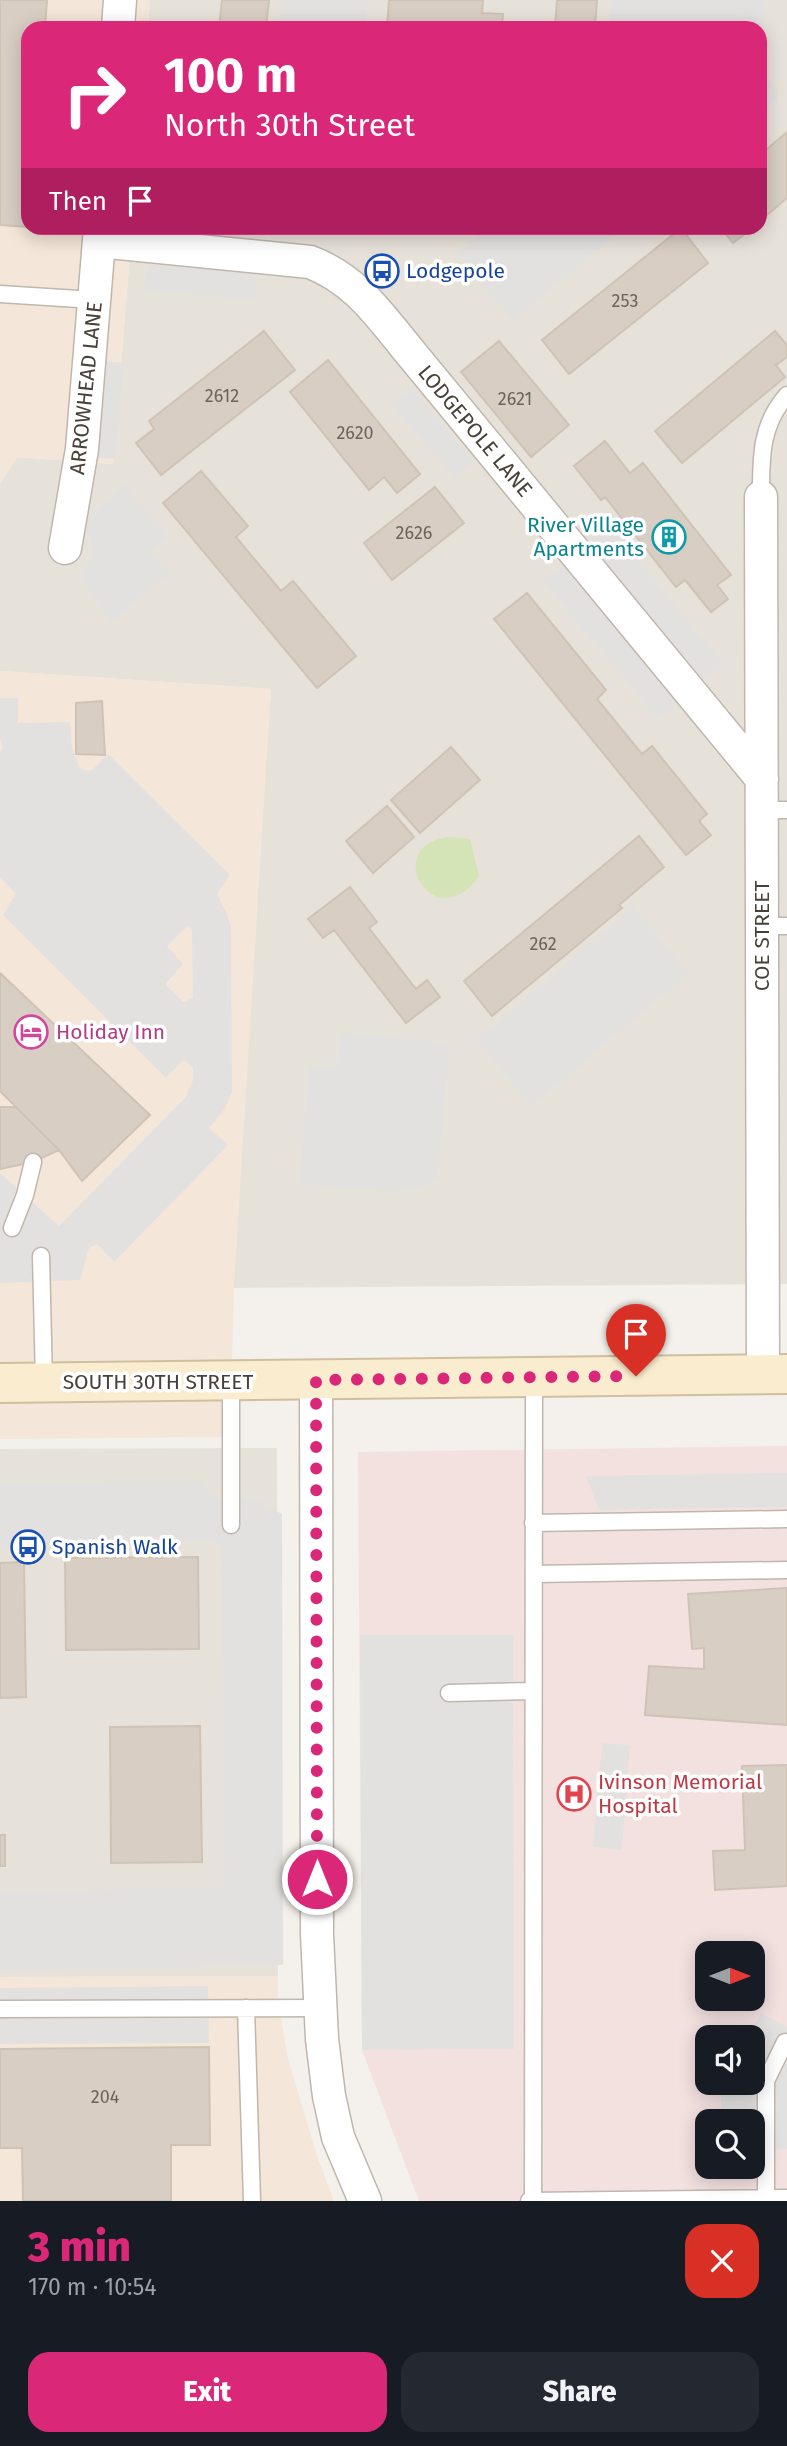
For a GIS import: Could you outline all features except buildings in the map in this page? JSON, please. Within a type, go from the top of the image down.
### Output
[{"type":"main road","name":"SOUTH 30TH STREET","points":[[0,1382],[775,1374]]},
{"type":"street","points":[[118,21],[120,0]]},
{"type":"street","name":"ARROWHEAD LANE","points":[[65,548],[82,449],[100,235]]},
{"type":"street","name":"LODGEPOLE LANE","points":[[108,235],[310,262],[341,276],[357,290],[400,340],[762,779]]},
{"type":"street","name":"COE STREET","points":[[761,497],[762,779],[775,810],[775,1374]]},
{"type":"street","points":[[316,1380],[317,1920],[321,2008],[329,2096],[338,2137],[365,2201]]},
{"type":"lane","points":[[0,295],[94,300]]},
{"type":"lane","points":[[761,497],[762,455],[768,422],[787,395]]},
{"type":"lane","points":[[12,1228],[25,1195],[33,1162]]},
{"type":"lane","points":[[41,1256],[44,1382]]},
{"type":"lane","points":[[534,1377],[531,2201],[787,2198]]},
{"type":"lane","points":[[231,1381],[231,1525]]},
{"type":"lane","points":[[533,1523],[787,1520]]},
{"type":"lane","points":[[534,1574],[787,1570]]},
{"type":"lane","points":[[449,1693],[533,1691]]},
{"type":"lane","points":[[246,2008],[252,2201]]},
{"type":"lane","points":[[0,2010],[321,2008]]},
{"type":"lane","points":[[766,2198],[766,2081],[785,2042]]},
{"type":"shaded area","points":[[0,0],[150,0],[148,21],[21,21],[21,235],[131,235],[113,464],[17,457],[0,483]]},
{"type":"shaded area","name":"River Village Apartments","points":[[150,0],[787,0],[787,1284],[230,1288],[271,689],[0,671],[0,483],[17,457],[113,464],[131,235],[767,235],[767,21],[148,21]]},
{"type":"shaded area","points":[[281,0],[368,0],[366,21],[279,21]]},
{"type":"shaded area","points":[[612,0],[766,0],[764,21],[610,21]]},
{"type":"shaded area","points":[[767,80],[781,95],[767,108]]},
{"type":"shaded area","points":[[479,235],[615,235],[514,321],[455,254]]},
{"type":"shaded area","points":[[146,265],[257,273],[255,300],[144,291]]},
{"type":"shaded area","points":[[100,361],[124,363],[116,459],[92,457]]},
{"type":"shaded area","points":[[411,388],[474,462],[455,479],[391,405]]},
{"type":"shaded area","points":[[124,484],[168,535],[151,553],[169,574],[111,623],[80,578],[90,560],[91,546],[89,534],[82,523]]},
{"type":"shaded area","points":[[610,526],[724,664],[658,720],[543,581]]},
{"type":"shaded area","points":[[0,671],[271,689],[234,1286],[230,1437],[0,1439]]},
{"type":"shaded area","points":[[0,698],[18,698],[18,723],[70,722],[72,749],[80,768],[92,770],[108,754],[230,875],[217,894],[231,928],[232,1092],[224,1110],[209,1128],[228,1145],[114,1262],[97,1244],[89,1248],[80,1280],[0,1283],[0,1173],[59,1226],[185,1098],[193,1080],[193,1068],[186,1061],[182,1061],[166,1078],[3,915],[16,894],[0,877],[0,753],[3,747],[0,739]],"holes":[[[189,926],[192,930],[193,998],[183,1002],[167,986],[167,982],[183,964],[167,946],[186,927]]]},
{"type":"shaded area","points":[[633,906],[689,973],[532,1107],[476,1040]]},
{"type":"shaded area","points":[[340,1032],[450,1043],[438,1178],[422,1188],[395,1192],[299,1184],[309,1067],[334,1067],[338,1059]]},
{"type":"shaded area","name":"Ivinson Memorial Hospital","points":[[787,1446],[787,2201],[419,2201],[362,2050],[358,1452]]},
{"type":"shaded area","points":[[277,1448],[278,1976],[0,1977],[0,1449]]},
{"type":"shaded area","points":[[787,1473],[787,1507],[599,1510],[586,1476]]},
{"type":"shaded area","points":[[201,1480],[214,1499],[253,1498],[282,1514],[283,1965],[0,1971],[0,1891],[225,1887],[221,1548],[212,1541],[0,1545],[0,1483]]},
{"type":"shaded area","points":[[360,1635],[513,1635],[514,2049],[362,2050]]},
{"type":"shaded area","points":[[602,1743],[630,1745],[622,1850],[593,1847]]},
{"type":"shaded area","points":[[278,1976],[278,2000],[287,2055],[316,2153],[334,2201],[0,2201],[0,1977]]},
{"type":"shaded area","points":[[208,1986],[209,2043],[0,2044],[0,1988]]},
{"type":"shaded area","points":[[761,2013],[787,2027],[787,2149],[765,2151],[765,2109],[721,2109],[721,2095],[765,2095],[765,2025],[754,2025]]},
{"type":"green space","points":[[447,837],[470,839],[479,876],[462,893],[446,898],[432,894],[421,884],[416,871],[417,857],[427,844]]},
{"type":"place","name":"Lodgepole","points":[[382,271]]},
{"type":"place","name":"River Village Apartments","points":[[669,537]]},
{"type":"place","name":"Holiday Inn","points":[[31,1032]]},
{"type":"place","name":"Spanish Walk","points":[[28,1547]]},
{"type":"place","name":"Ivinson Memorial Hospital","points":[[574,1794]]},
{"type":"route","points":[[317,1879],[316,1380],[636,1376]]}]
